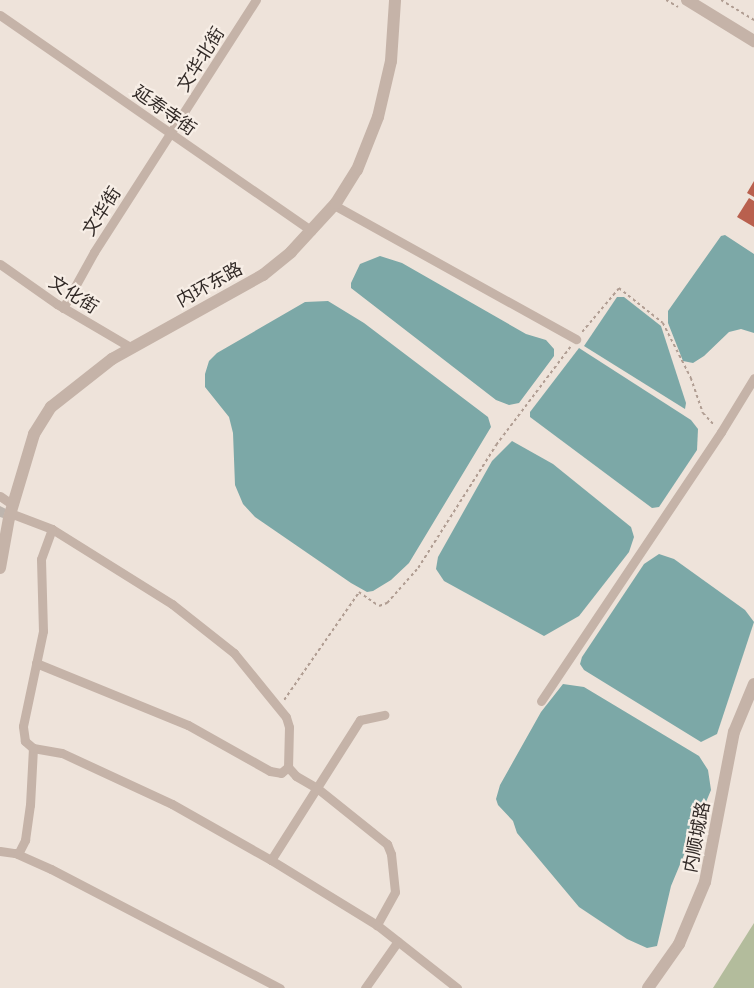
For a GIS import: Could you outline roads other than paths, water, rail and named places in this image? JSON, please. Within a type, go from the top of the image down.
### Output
[{"type":"street","name":"文华北街","points":[[171,135],[256,0]]},
{"type":"street","name":"内环东路","points":[[0,568],[12,509],[34,434],[44,415],[91,373],[263,275],[312,231],[334,205],[357,170],[378,117],[391,61],[395,0]]},
{"type":"street","points":[[687,0],[754,41]]},
{"type":"street","points":[[702,0],[754,31]]},
{"type":"street","name":"延寿寺街","points":[[0,15],[312,231]]},
{"type":"street","name":"文华街","points":[[63,308],[94,252],[171,135]]},
{"type":"street","points":[[334,205],[576,339]]},
{"type":"street","name":"文化街","points":[[0,264],[63,308],[132,348]]},
{"type":"street","points":[[541,701],[721,432],[754,378]]},
{"type":"street","points":[[0,496],[12,509],[52,529],[172,604],[234,653],[279,706],[289,727],[288,767],[296,776],[317,788],[380,837],[391,854],[395,892],[377,925]]},
{"type":"street","points":[[52,529],[40,571],[43,618],[23,726],[25,741],[33,748],[62,753],[172,804],[377,925],[458,988]]},
{"type":"street","points":[[36,663],[188,725],[270,771],[281,773],[288,767]]},
{"type":"street","name":"内顺城路","points":[[648,988],[679,944],[705,882],[734,732],[754,684]]},
{"type":"street","points":[[271,861],[360,720],[384,715]]},
{"type":"street","points":[[18,854],[24,840],[30,805],[33,748]]},
{"type":"street","points":[[0,851],[18,854],[280,988]]},
{"type":"street","points":[[365,988],[398,940]]},
{"type":"water","points":[[725,235],[754,254],[754,333],[741,329],[729,332],[704,356],[693,363],[683,361],[668,323],[668,311],[721,236]]},
{"type":"water","points":[[380,256],[402,263],[526,334],[546,340],[554,349],[554,356],[519,403],[509,405],[496,400],[351,288],[360,264]]},
{"type":"water","points":[[617,297],[624,297],[661,326],[686,403],[685,409],[584,346]]},
{"type":"water","points":[[328,301],[364,323],[488,417],[491,427],[409,563],[391,580],[367,592],[255,517],[243,504],[235,485],[233,433],[229,417],[205,387],[205,374],[209,361],[217,353],[305,302]]},
{"type":"water","points":[[579,348],[691,420],[698,429],[697,450],[659,507],[652,508],[530,417],[530,412]]},
{"type":"water","points":[[512,441],[553,464],[631,527],[634,537],[629,552],[579,616],[544,636],[444,581],[436,569],[438,557],[492,461]]},
{"type":"water","points":[[659,554],[674,559],[745,610],[754,622],[717,734],[701,742],[584,670],[580,664],[582,657],[644,564]]},
{"type":"water","points":[[563,684],[584,687],[699,756],[708,770],[711,790],[671,886],[657,946],[647,948],[627,939],[579,907],[517,833],[513,821],[498,805],[496,799],[500,785],[541,712]]}]
